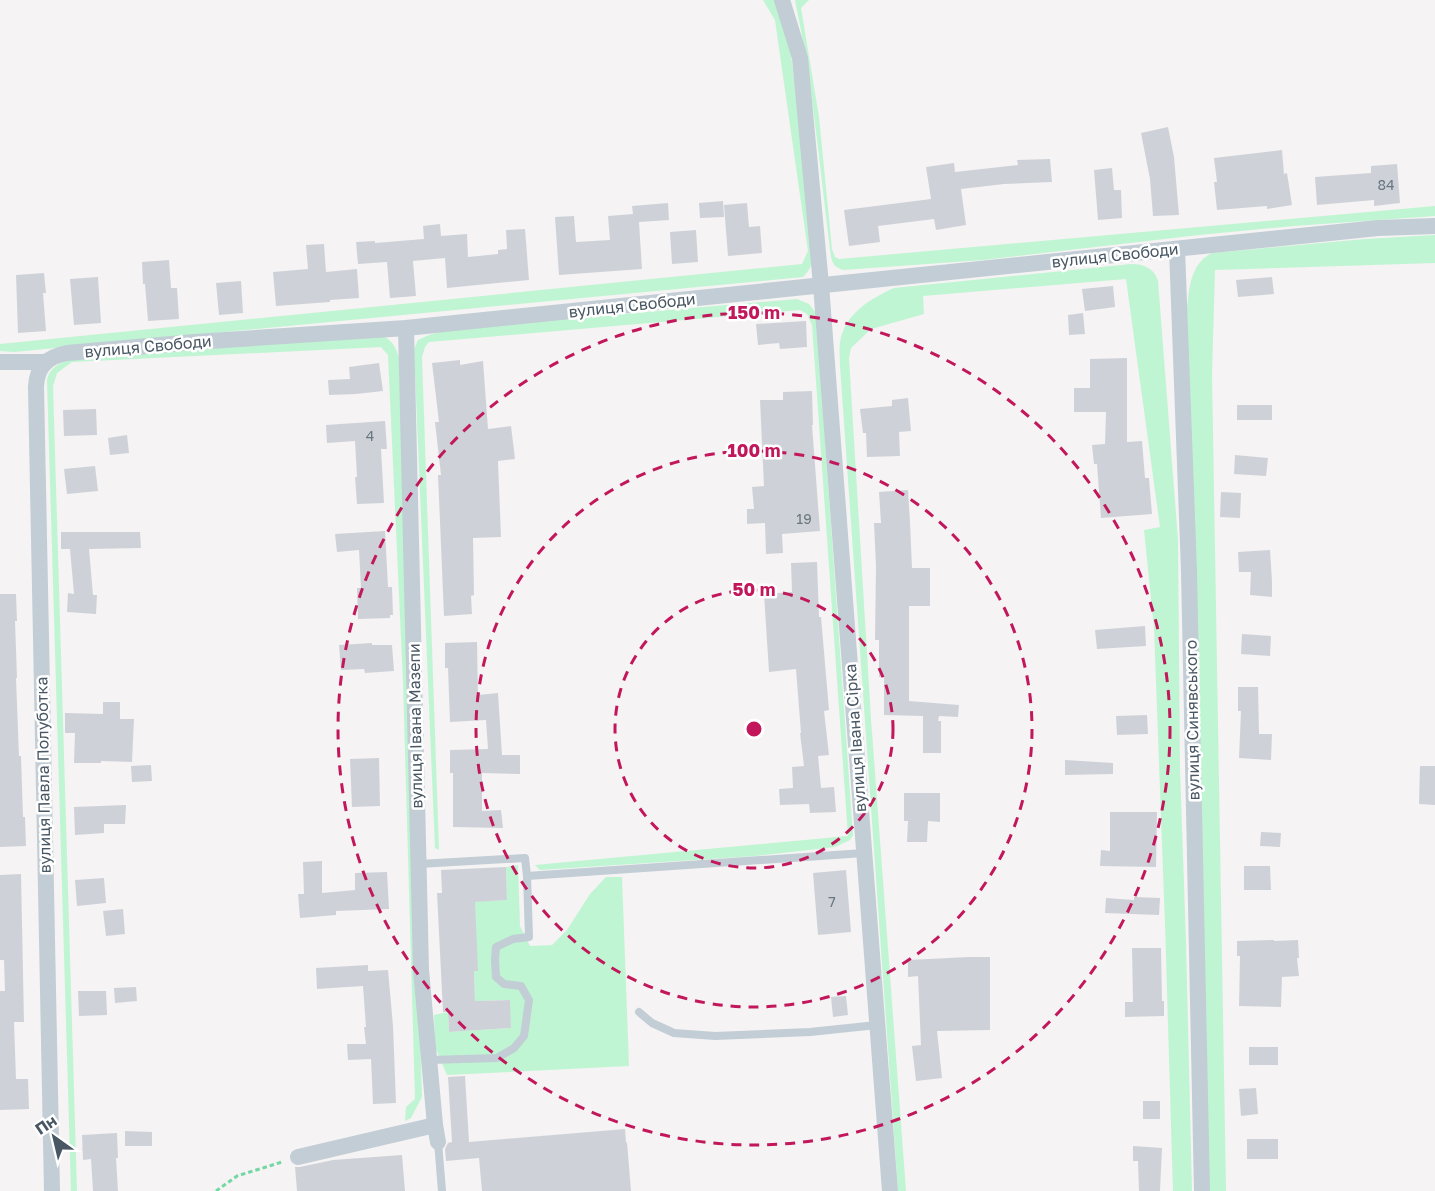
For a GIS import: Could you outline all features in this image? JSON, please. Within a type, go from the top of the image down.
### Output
[{"type":"street","name":"вулиця Івана Сірка","points":[[782,0],[800,58],[821,285],[890,1191]]},
{"type":"street","name":"вулиця Свободи","points":[[46,362],[67,352],[406,328],[1378,228],[1435,226]]},
{"type":"street","name":"вулиця Синявського","points":[[1177,249],[1189,571],[1202,1191]]},
{"type":"street","name":"вулиця Івана Мазепи","points":[[406,328],[421,970],[438,1142]]},
{"type":"street","points":[[0,362],[46,362]]},
{"type":"street","name":"вулиця Павла Полуботка","points":[[46,362],[39,371],[36,387],[52,1191]]},
{"type":"street","points":[[298,1157],[435,1125]]},
{"type":"lane","points":[[527,876],[864,853]]},
{"type":"lane","points":[[419,864],[525,858],[527,876],[529,937],[513,939],[496,947],[495,960],[496,977],[504,984],[521,986],[529,1000],[524,1036],[514,1048],[497,1058],[430,1060]]},
{"type":"lane","points":[[639,1012],[652,1023],[674,1033],[715,1036],[810,1032],[877,1025]]},
{"type":"lane","points":[[438,1142],[442,1191]]},
{"type":"path","points":[[216,1191],[237,1176],[298,1157]]},
{"type":"green space","points":[[763,0],[776,0],[791,54],[815,250],[811,265],[803,277],[14,352],[0,351],[0,344],[802,264],[808,251],[775,20]]},
{"type":"green space","points":[[795,0],[809,0],[801,8],[819,117],[832,249],[835,257],[839,259],[1435,206],[1435,216],[1294,226],[983,260],[843,270],[835,265],[831,257],[811,96]]},
{"type":"green space","points":[[1435,235],[1435,263],[1215,270],[1212,374],[1226,1191],[1208,1191],[1187,309],[1190,285],[1195,270],[1205,257],[1212,253]]},
{"type":"green space","points":[[1131,264],[1148,268],[1158,281],[1178,540],[1180,768],[1192,1191],[1173,1191],[1154,628],[1144,530],[1160,527],[1126,279],[923,296],[924,314],[871,329],[851,348],[849,358],[871,719],[906,1191],[898,1191],[840,366],[842,333],[860,309],[876,297],[894,288]]},
{"type":"green space","points":[[797,299],[809,304],[816,313],[853,835],[850,840],[835,847],[756,856],[540,870],[535,865],[848,836],[812,325],[807,314],[800,310],[429,342],[425,347],[422,357],[439,850],[435,848],[414,349],[418,340],[450,329]]},
{"type":"green space","points":[[383,336],[394,345],[399,358],[422,1097],[411,1118],[405,1121],[406,1107],[415,1099],[403,682],[388,355],[381,347],[72,362],[57,373],[53,386],[77,1191],[71,1191],[47,380],[57,365],[75,358]]},
{"type":"green space","points":[[518,865],[520,926],[530,946],[552,945],[567,930],[590,894],[606,877],[622,877],[629,1066],[447,1075],[435,1047],[434,1015],[448,1012],[449,1032],[511,1028],[509,1000],[475,1001],[474,971],[477,971],[470,902],[507,900],[506,867]]},
{"type":"building","points":[[1168,127],[1174,157],[1179,215],[1153,216],[1150,179],[1141,133]]},
{"type":"building","points":[[1282,150],[1284,174],[1287,173],[1292,205],[1267,209],[1267,206],[1217,210],[1214,158]]},
{"type":"building","points":[[1050,159],[1052,182],[961,189],[966,225],[936,230],[934,219],[878,226],[880,242],[849,246],[844,210],[931,199],[926,167],[954,163],[955,172],[1018,165],[1017,160]]},
{"type":"building","points":[[1397,164],[1400,203],[1374,206],[1374,200],[1317,205],[1315,177],[1371,173],[1371,166]]},
{"type":"building","points":[[1112,168],[1114,190],[1121,190],[1122,218],[1098,220],[1094,170]]},
{"type":"building","points":[[723,201],[724,217],[700,218],[699,203]]},
{"type":"building","points":[[668,203],[669,220],[639,222],[642,269],[559,275],[555,217],[574,216],[576,242],[610,240],[608,216],[633,214],[632,206]]},
{"type":"building","points":[[747,203],[749,227],[760,226],[762,253],[728,256],[724,205]]},
{"type":"building","points":[[440,224],[441,236],[467,234],[468,257],[498,254],[498,250],[507,249],[506,230],[525,229],[529,280],[447,288],[445,258],[413,261],[416,296],[390,298],[387,262],[358,264],[356,242],[375,241],[375,243],[424,239],[423,226]]},
{"type":"building","points":[[696,230],[698,262],[672,264],[670,232]]},
{"type":"building","points":[[324,244],[326,272],[357,269],[359,298],[276,306],[273,272],[308,269],[306,245]]},
{"type":"building","points":[[169,260],[171,288],[177,288],[179,319],[148,321],[142,262]]},
{"type":"building","points":[[44,273],[46,331],[18,333],[16,275]]},
{"type":"building","points":[[98,277],[101,323],[74,325],[70,279]]},
{"type":"building","points":[[1272,277],[1274,294],[1238,297],[1236,280]]},
{"type":"building","points":[[241,281],[243,313],[219,315],[216,283]]},
{"type":"building","points":[[1113,286],[1115,307],[1085,311],[1082,289]]},
{"type":"building","points":[[1083,313],[1085,334],[1069,335],[1068,315]]},
{"type":"building","points":[[806,321],[807,347],[780,349],[779,343],[758,345],[756,324]]},
{"type":"building","points":[[1127,358],[1127,442],[1142,441],[1145,478],[1149,478],[1152,514],[1101,518],[1097,464],[1094,464],[1092,445],[1105,444],[1106,412],[1074,412],[1074,388],[1090,388],[1090,359]]},
{"type":"building","points":[[460,360],[460,365],[483,361],[488,429],[511,426],[515,459],[498,461],[501,537],[473,538],[472,614],[444,616],[438,475],[441,475],[435,422],[439,422],[432,363]]},
{"type":"building","points":[[379,363],[383,391],[329,395],[328,380],[350,379],[349,367]]},
{"type":"building","points":[[812,391],[812,425],[820,531],[782,534],[783,553],[766,554],[765,523],[747,524],[747,509],[754,509],[752,487],[764,486],[760,400],[783,400],[783,392]]},
{"type":"building","points":[[908,398],[911,431],[899,432],[900,456],[867,457],[866,433],[863,433],[860,409],[892,406],[892,400]]},
{"type":"building","points":[[1237,405],[1272,405],[1272,420],[1237,420]]},
{"type":"building","points":[[96,409],[97,435],[64,436],[63,410]]},
{"type":"building","points":[[385,421],[387,449],[381,449],[384,503],[357,504],[355,441],[327,443],[326,425]]},
{"type":"building","points":[[127,435],[129,453],[110,455],[108,438]]},
{"type":"building","points":[[1235,455],[1268,458],[1266,476],[1234,474]]},
{"type":"building","points":[[95,466],[98,491],[67,494],[64,469]]},
{"type":"building","points":[[908,490],[912,568],[930,568],[930,606],[909,606],[909,701],[959,705],[958,717],[939,716],[941,753],[923,753],[923,716],[884,715],[884,677],[879,677],[879,640],[875,640],[874,523],[881,523],[879,492]]},
{"type":"building","points":[[1221,492],[1241,493],[1240,518],[1220,517]]},
{"type":"building","points":[[385,531],[388,587],[392,587],[393,615],[390,615],[390,618],[358,619],[357,588],[361,588],[359,550],[337,552],[335,534]]},
{"type":"building","points":[[61,532],[140,532],[141,548],[89,549],[93,595],[97,595],[96,614],[67,612],[68,593],[74,594],[70,549],[61,549]]},
{"type":"building","points":[[1270,550],[1272,597],[1250,595],[1251,572],[1239,572],[1238,552]]},
{"type":"building","points":[[817,562],[819,617],[821,617],[829,710],[824,711],[829,755],[818,756],[821,788],[834,787],[836,812],[810,813],[809,804],[780,805],[779,789],[793,788],[792,767],[804,766],[796,669],[769,672],[764,594],[792,592],[791,563]]},
{"type":"building","points":[[0,594],[16,594],[19,756],[21,756],[26,846],[0,847]]},
{"type":"building","points":[[1145,626],[1146,646],[1097,649],[1095,630]]},
{"type":"building","points":[[1242,634],[1271,636],[1270,656],[1241,654]]},
{"type":"building","points":[[477,642],[478,695],[498,693],[502,755],[520,755],[520,774],[482,773],[482,811],[501,810],[503,828],[453,827],[453,773],[450,773],[450,750],[488,749],[486,720],[450,722],[445,643]]},
{"type":"building","points":[[372,643],[372,645],[392,645],[394,671],[365,673],[364,669],[341,670],[339,645]]},
{"type":"building","points":[[1238,687],[1258,687],[1259,734],[1272,734],[1271,760],[1239,758],[1241,711],[1238,711]]},
{"type":"building","points":[[103,702],[120,702],[120,719],[134,719],[132,762],[74,763],[75,733],[65,733],[65,713],[103,714]]},
{"type":"building","points":[[1147,715],[1148,734],[1117,735],[1116,716]]},
{"type":"building","points":[[379,758],[380,806],[352,807],[350,759]]},
{"type":"building","points":[[1065,760],[1113,763],[1113,774],[1065,775]]},
{"type":"building","points":[[151,765],[152,781],[132,782],[131,766]]},
{"type":"building","points":[[1420,766],[1435,766],[1435,805],[1419,804]]},
{"type":"building","points":[[904,793],[940,793],[940,822],[928,821],[927,842],[907,842],[908,821],[904,821]]},
{"type":"building","points":[[126,805],[125,824],[104,824],[104,833],[75,835],[74,807]]},
{"type":"building","points":[[1110,812],[1157,812],[1156,867],[1100,866],[1101,850],[1110,851]]},
{"type":"building","points":[[1261,832],[1281,833],[1280,847],[1260,846]]},
{"type":"building","points":[[322,861],[322,893],[355,890],[355,873],[387,872],[389,909],[336,911],[336,915],[300,918],[298,894],[304,894],[303,862]]},
{"type":"building","points":[[1244,866],[1270,866],[1271,890],[1244,890]]},
{"type":"building","points":[[506,867],[507,900],[475,902],[478,971],[474,971],[475,1001],[510,1000],[511,1028],[449,1032],[448,1012],[443,1012],[437,893],[442,893],[441,870]]},
{"type":"building","points":[[846,870],[851,932],[818,935],[813,873]]},
{"type":"building","points":[[21,874],[24,1022],[14,1022],[16,1079],[28,1079],[29,1109],[0,1110],[0,991],[5,991],[4,960],[0,960],[0,875]]},
{"type":"building","points":[[104,878],[106,903],[77,906],[75,880]]},
{"type":"building","points":[[1134,897],[1160,898],[1159,915],[1105,913],[1106,898],[1134,900]]},
{"type":"building","points":[[123,909],[125,934],[106,936],[103,911]]},
{"type":"building","points":[[1298,940],[1299,976],[1282,977],[1281,1007],[1239,1006],[1240,956],[1237,956],[1237,941]]},
{"type":"building","points":[[1132,948],[1161,948],[1164,1016],[1125,1017],[1125,1002],[1133,1002]]},
{"type":"building","points":[[990,957],[990,1030],[937,1031],[942,1078],[916,1081],[912,1046],[921,1045],[918,976],[908,977],[908,960]]},
{"type":"building","points":[[368,965],[368,971],[388,970],[396,1103],[373,1104],[371,1059],[348,1060],[347,1044],[366,1044],[363,986],[317,989],[316,968]]},
{"type":"building","points":[[136,987],[137,1001],[115,1003],[114,988]]},
{"type":"building","points":[[78,991],[106,991],[107,1015],[79,1016]]},
{"type":"building","points":[[846,996],[848,1015],[833,1017],[831,997]]},
{"type":"building","points":[[1249,1047],[1278,1047],[1278,1065],[1249,1065]]},
{"type":"building","points":[[465,1076],[469,1142],[625,1129],[631,1191],[482,1191],[479,1158],[446,1161],[445,1149],[448,1143],[452,1142],[448,1077]]},
{"type":"building","points":[[1256,1088],[1258,1114],[1241,1116],[1239,1089]]},
{"type":"building","points":[[1143,1101],[1160,1101],[1160,1119],[1143,1119]]},
{"type":"building","points":[[125,1131],[152,1132],[152,1146],[125,1146]]},
{"type":"building","points":[[117,1133],[118,1191],[93,1191],[91,1159],[83,1160],[82,1135]]},
{"type":"building","points":[[1247,1139],[1278,1139],[1278,1159],[1247,1159]]},
{"type":"building","points":[[1133,1146],[1162,1148],[1160,1191],[1139,1191],[1138,1161],[1133,1161]]},
{"type":"building","points":[[402,1155],[405,1191],[297,1191],[295,1167],[333,1160]]}]
